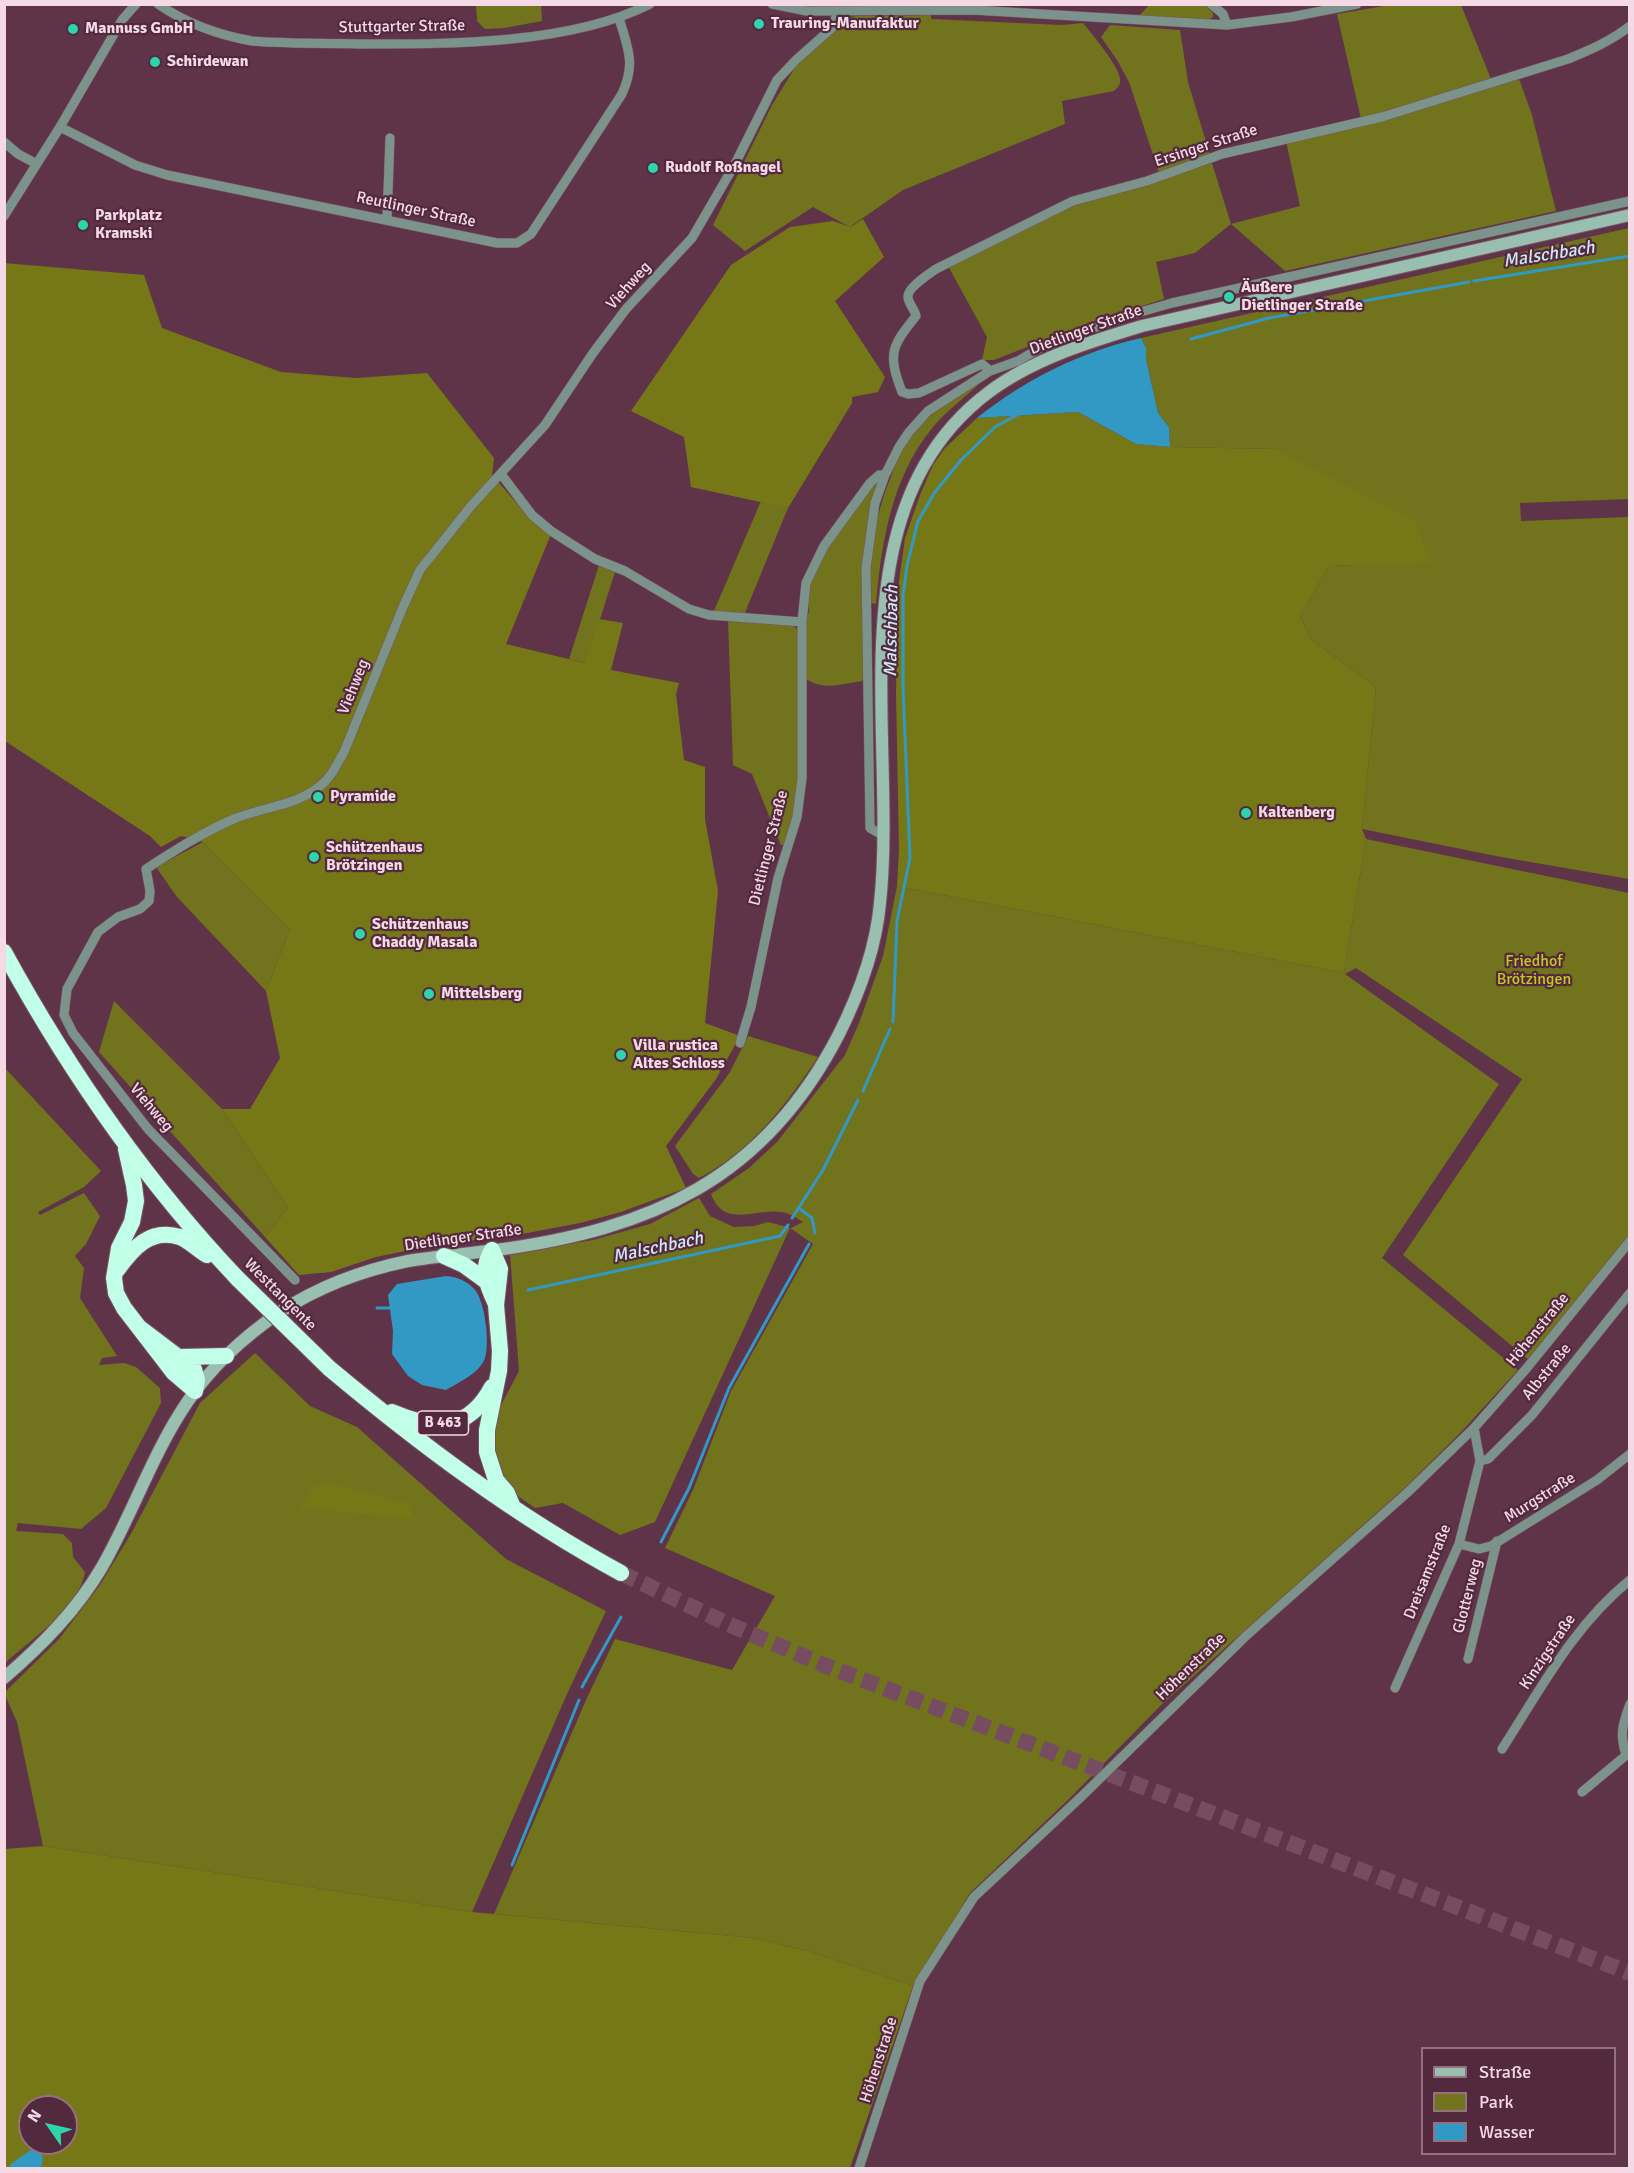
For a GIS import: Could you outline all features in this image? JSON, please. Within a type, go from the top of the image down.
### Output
[{"type":"highway","name":"Westtangente","points":[[4,952],[88,1093],[163,1192],[233,1273],[329,1368],[454,1468],[513,1509],[621,1573]]},
{"type":"highway","name":"B 463","points":[[124,1142],[136,1201],[132,1222],[119,1248],[115,1273],[116,1293],[124,1308],[174,1373],[195,1391]]},
{"type":"highway","name":"B 463","points":[[115,1273],[135,1247],[144,1241],[162,1235],[180,1237],[233,1273]]},
{"type":"highway","points":[[486,1281],[485,1262],[492,1250]]},
{"type":"highway","name":"B 463","points":[[492,1250],[500,1269],[496,1305],[500,1351],[498,1375],[487,1430],[487,1452],[496,1480],[507,1493],[513,1509]]},
{"type":"highway","points":[[444,1256],[464,1265],[486,1281]]},
{"type":"highway","name":"B 463","points":[[486,1281],[496,1305]]},
{"type":"highway","name":"B 463","points":[[140,1328],[194,1369],[197,1380],[195,1391]]},
{"type":"highway","points":[[180,1357],[226,1356]]},
{"type":"highway","name":"B 463","points":[[370,1403],[426,1425],[441,1424],[468,1415],[483,1402],[498,1375]]},
{"type":"main road","name":"Dietlinger Straße","points":[[4,1678],[50,1635],[90,1585],[118,1538],[160,1448],[195,1391],[226,1356],[268,1320],[328,1287],[373,1270],[444,1256],[567,1239],[640,1216],[696,1190],[746,1156],[768,1135],[805,1090],[851,1010],[872,948],[880,909],[884,836],[882,636],[891,555],[897,526],[920,472],[935,448],[973,405],[1008,379],[1051,357],[1142,326],[1629,215]]},
{"type":"street","points":[[4,216],[60,127],[122,20],[136,4]]},
{"type":"street","name":"Stuttgarter Straße","points":[[158,4],[194,24],[225,35],[252,41],[294,43],[426,43],[506,39],[566,31],[619,18],[650,4]]},
{"type":"street","points":[[772,4],[807,11],[973,10],[1227,25],[1291,17],[1357,4]]},
{"type":"street","points":[[1210,4],[1223,14],[1227,25]]},
{"type":"street","name":"Viehweg","points":[[295,1280],[141,1121],[73,1033],[64,1015],[66,989],[98,932],[118,917],[140,909],[149,901],[150,891],[146,869],[201,835],[235,818],[301,798],[321,786],[333,773],[344,752],[420,570],[471,506],[545,425],[593,353],[626,309],[693,238],[735,164],[777,80],[796,59],[832,28],[838,11]]},
{"type":"street","name":"Reutlinger Straße","points":[[60,127],[135,165],[150,170],[503,244],[522,241],[531,234],[622,94],[628,81],[631,66],[619,18]]},
{"type":"street","name":"Ersinger Straße","points":[[902,392],[897,380],[893,357],[897,339],[916,316],[908,294],[922,278],[960,257],[1074,201],[1147,181],[1222,154],[1382,117],[1568,59],[1618,35],[1629,26]]},
{"type":"street","points":[[387,219],[390,138]]},
{"type":"street","points":[[4,142],[18,154],[37,164]]},
{"type":"street","name":"Dietlinger Straße","points":[[884,836],[870,828],[866,568],[875,503],[885,475],[898,447],[924,416],[990,371],[1018,361],[1040,348],[1130,315],[1172,303],[1629,201]]},
{"type":"street","name":"Dietlinger Straße","points":[[902,392],[919,393],[982,364],[990,371]]},
{"type":"street","points":[[501,474],[532,515],[551,531],[595,559],[626,571],[689,609],[709,615],[802,622]]},
{"type":"street","name":"Dietlinger Straße","points":[[740,1043],[751,1007],[778,878],[799,802],[802,778],[802,622],[806,583],[824,546],[870,483],[879,475],[885,475]]},
{"type":"street","name":"Höhenstraße","points":[[859,2169],[920,1981],[974,1897],[1081,1797],[1246,1635],[1408,1492],[1474,1428],[1526,1369],[1629,1241]]},
{"type":"street","name":"Albstraße","points":[[1480,1461],[1488,1459],[1532,1415],[1629,1293]]},
{"type":"street","name":"Dreisamstraße","points":[[1395,1688],[1459,1544],[1480,1461],[1474,1428]]},
{"type":"street","name":"Murgstraße","points":[[1459,1544],[1479,1549],[1491,1546],[1597,1480],[1629,1454]]},
{"type":"street","name":"Glotterweg","points":[[1468,1659],[1497,1542]]},
{"type":"street","name":"Kinzigstraße","points":[[1502,1749],[1581,1627],[1611,1595],[1629,1580]]},
{"type":"street","points":[[1582,1792],[1628,1753],[1622,1742],[1622,1728],[1629,1704]]},
{"type":"green space","points":[[1150,4],[1205,5],[1213,13],[1213,17],[1208,20],[1139,16]]},
{"type":"green space","points":[[476,5],[541,5],[542,21],[485,29],[477,21]]},
{"type":"green space","points":[[1390,5],[1461,5],[1491,79],[1361,119],[1337,14]]},
{"type":"green space","points":[[931,15],[931,19],[1062,25],[1083,23],[1115,66],[1120,79],[1119,85],[1114,91],[1062,101],[1065,124],[903,190],[850,227],[813,207],[745,251],[713,225],[772,105],[801,58],[836,31],[848,18]]},
{"type":"green space","points":[[1110,25],[1180,30],[1188,82],[1210,155],[1159,173],[1129,82],[1101,37]]},
{"type":"green space","points":[[1518,76],[1532,115],[1556,211],[1285,271],[1231,224],[1300,206],[1286,141]]},
{"type":"green space","points":[[1211,160],[1231,224],[1195,253],[1156,262],[1164,299],[1088,323],[994,360],[982,360],[987,337],[948,266],[1076,203]]},
{"type":"green space","points":[[1629,228],[1629,499],[1520,503],[1521,521],[1629,517],[1629,879],[1501,857],[1362,829],[1376,687],[1311,640],[1300,616],[1329,566],[1429,562],[1277,449],[1170,447],[1169,427],[1158,413],[1146,359],[1146,348],[1141,338]]},
{"type":"green space","points":[[977,382],[978,385],[940,419],[911,460],[901,482],[886,529],[876,604],[871,603],[871,554],[877,521],[899,455],[907,441],[924,421],[944,404]]},
{"type":"green space","points":[[875,482],[878,483],[871,507],[864,554],[866,675],[862,681],[831,686],[816,684],[803,676],[804,625],[809,611],[808,584],[829,545]]},
{"type":"green space","points":[[761,501],[788,508],[744,615],[714,611]]},
{"type":"green space","points":[[600,562],[616,569],[586,663],[569,659]]},
{"type":"green space","points":[[728,620],[791,624],[797,629],[799,786],[794,816],[784,845],[781,845],[752,774],[733,765]]},
{"type":"green space","name":"Friedhof Brötzingen","points":[[1366,839],[1629,893],[1629,1236],[1530,1361],[1403,1255],[1522,1079],[1356,968],[1345,974],[1499,1084],[1382,1258],[1518,1370],[1408,1485],[1160,1706],[1071,1797],[970,1893],[913,1986],[808,1951],[754,1938],[494,1914],[586,1700],[615,1639],[732,1670],[775,1596],[665,1548],[693,1490],[731,1391],[813,1244],[790,1228],[655,1522],[620,1535],[563,1503],[535,1508],[508,1486],[492,1453],[499,1409],[519,1371],[510,1254],[593,1240],[650,1224],[699,1198],[710,1216],[734,1227],[754,1226],[768,1222],[791,1228],[803,1222],[782,1212],[732,1214],[717,1205],[711,1194],[749,1168],[777,1142],[845,1055],[883,956],[897,886],[1344,973]]},
{"type":"green space","points":[[203,842],[290,929],[266,991],[177,897],[156,867]]},
{"type":"green space","points":[[114,1001],[222,1109],[288,1208],[265,1237],[99,1052]]},
{"type":"green space","points":[[748,1036],[818,1057],[780,1109],[751,1141],[718,1167],[699,1178],[693,1174],[675,1146],[730,1072]]},
{"type":"green space","points":[[4,1067],[101,1171],[84,1187],[38,1212],[40,1215],[84,1193],[100,1216],[86,1244],[75,1256],[84,1268],[80,1298],[117,1356],[102,1358],[99,1365],[124,1363],[136,1367],[160,1388],[161,1403],[106,1508],[81,1529],[18,1523],[16,1531],[63,1534],[72,1543],[73,1557],[85,1572],[74,1598],[64,1610],[40,1634],[5,1663]]},
{"type":"green space","points":[[255,1353],[310,1406],[357,1427],[506,1559],[606,1611],[567,1694],[472,1912],[43,1846],[17,1722],[4,1693],[59,1639],[100,1585],[132,1532],[200,1403]]},
{"type":"shaded area","points":[[863,219],[884,257],[835,301],[885,377],[878,392],[852,397],[852,403],[788,508],[691,487],[684,437],[631,411],[731,265],[790,227],[833,221],[851,227]]},
{"type":"shaded area","points":[[4,263],[144,275],[162,328],[281,372],[356,378],[427,373],[494,458],[492,475],[527,515],[551,534],[506,644],[585,663],[599,619],[623,623],[611,670],[679,683],[676,694],[684,760],[705,767],[705,819],[718,891],[705,1023],[740,1036],[716,1079],[666,1146],[686,1188],[621,1212],[580,1223],[511,1236],[440,1244],[376,1257],[331,1272],[299,1275],[265,1237],[288,1208],[222,1109],[250,1109],[280,1058],[266,991],[290,929],[203,842],[181,836],[161,847],[150,836],[5,741]]},
{"type":"shaded area","points":[[1078,412],[1136,444],[1277,449],[1416,522],[1430,563],[1329,566],[1300,616],[1311,640],[1376,687],[1362,829],[1366,839],[1344,973],[897,886],[899,850],[896,692],[899,581],[905,538],[920,495],[933,465],[945,448],[977,418]]},
{"type":"shaded area","points":[[328,1482],[409,1504],[416,1519],[300,1508],[315,1485]]},
{"type":"shaded area","points":[[43,1846],[472,1912],[754,1938],[808,1951],[913,1986],[850,2168],[5,2168],[5,1849]]},
{"type":"water","points":[[1141,338],[1146,348],[1146,359],[1158,413],[1169,427],[1170,447],[1136,444],[1078,412],[977,418],[1034,379],[1075,359]]},
{"type":"water","points":[[446,1276],[469,1284],[479,1296],[486,1323],[487,1343],[485,1358],[478,1369],[446,1390],[422,1385],[408,1376],[392,1354],[393,1331],[388,1295],[397,1284]]},
{"type":"water","points":[[24,2155],[42,2155],[41,2168],[9,2168]]},
{"type":"waterway","name":"Malschbach","points":[[1474,281],[1630,256]]},
{"type":"waterway","name":"Malschbach","points":[[1191,339],[1269,318],[1469,282]]},
{"type":"waterway","name":"Malschbach","points":[[893,1022],[897,921],[910,858],[903,688],[903,596],[907,566],[918,521],[935,492],[961,460],[995,427],[1019,414]]},
{"type":"waterway","name":"Malschbach","points":[[863,1091],[890,1029]]},
{"type":"waterway","name":"Malschbach","points":[[792,1218],[823,1170],[858,1100]]},
{"type":"waterway","points":[[800,1209],[812,1218],[815,1233]]},
{"type":"waterway","name":"Malschbach","points":[[528,1290],[780,1236],[788,1225]]},
{"type":"waterway","points":[[661,1542],[689,1488],[729,1388],[809,1244]]},
{"type":"waterway","name":"Malschbach","points":[[377,1308],[393,1308]]},
{"type":"waterway","points":[[582,1687],[621,1617]]},
{"type":"waterway","points":[[512,1865],[579,1700]]},
{"type":"tunnel","points":[[621,1573],[728,1624],[824,1665],[1630,1973]]},
{"type":"place","name":"Trauring-Manufaktur","points":[[759,24]]},
{"type":"place","name":"Mannuss GmbH","points":[[73,29]]},
{"type":"place","name":"Schirdewan","points":[[155,62]]},
{"type":"place","name":"Rudolf Roßnagel","points":[[653,168]]},
{"type":"place","name":"Parkplatz Kramski","points":[[83,225]]},
{"type":"place","name":"Äußere Dietlinger Straße","points":[[1229,297]]},
{"type":"place","name":"Pyramide","points":[[318,797]]},
{"type":"place","name":"Kaltenberg","points":[[1246,813]]},
{"type":"place","name":"Schützenhaus Brötzingen","points":[[314,857]]},
{"type":"place","name":"Schützenhaus Chaddy Masala","points":[[360,934]]},
{"type":"place","name":"Mittelsberg","points":[[429,994]]},
{"type":"place","name":"Villa rustica Altes Schloss","points":[[621,1055]]}]
